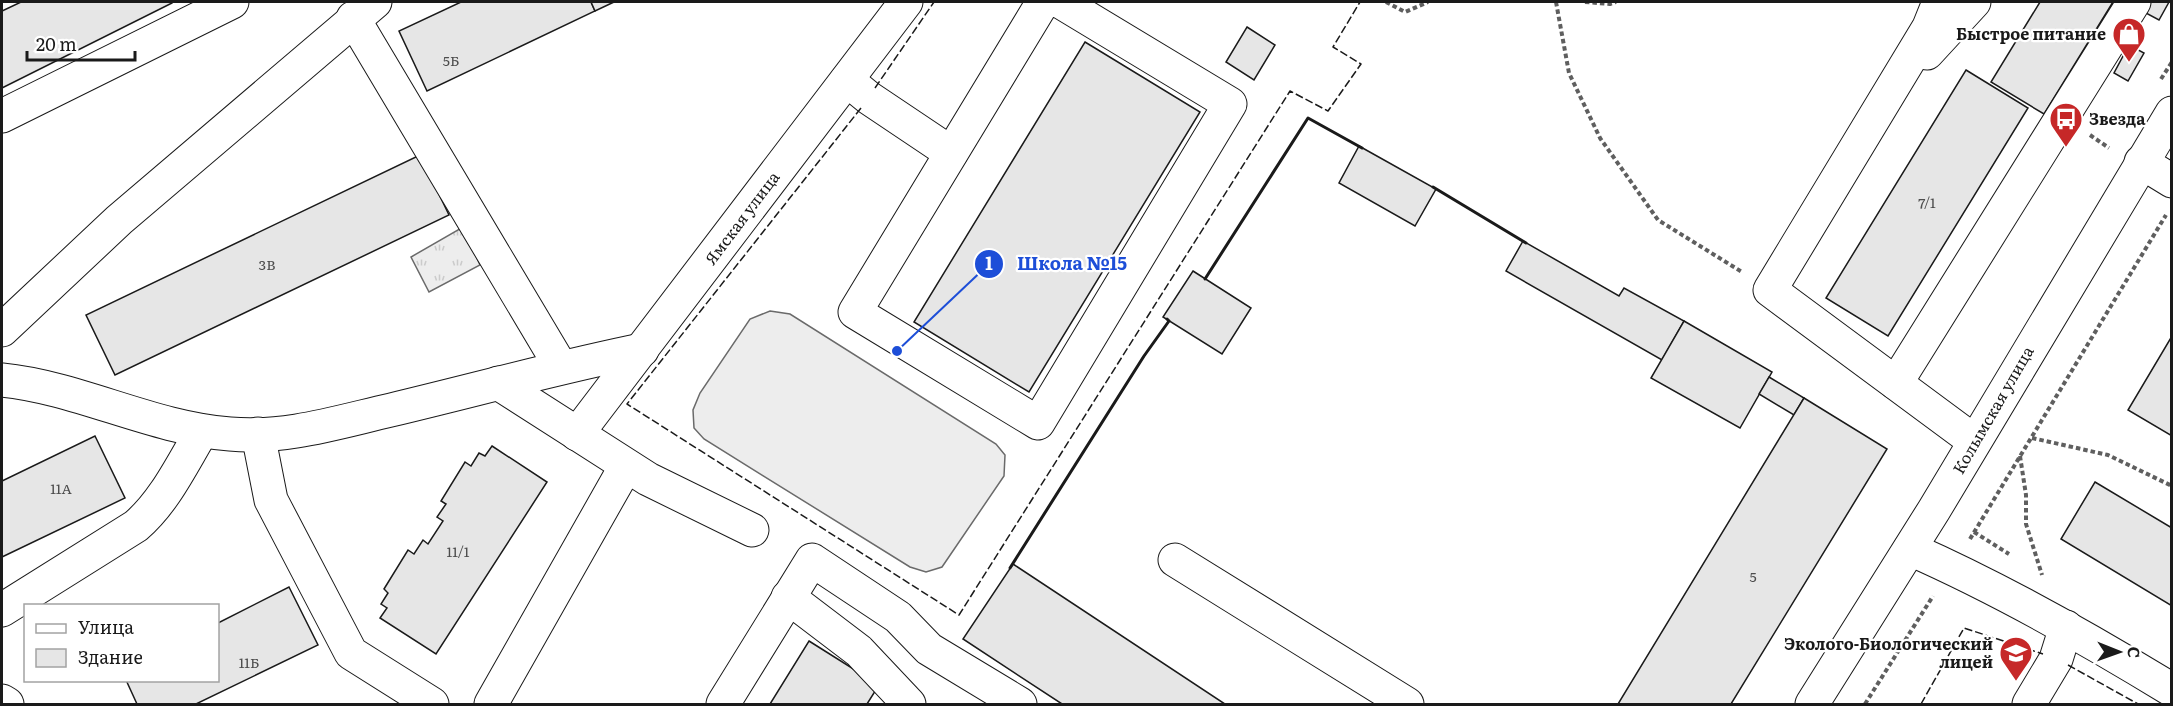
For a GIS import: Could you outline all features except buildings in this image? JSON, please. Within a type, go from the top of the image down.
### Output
[{"type":"street","name":"Ямская улица","points":[[577,434],[906,2]]},
{"type":"street","points":[[1043,2],[855,312],[1038,423],[1230,104],[1061,2]]},
{"type":"street","points":[[1939,2],[1929,27],[1770,290],[1974,441]]},
{"type":"street","points":[[1888,95],[1974,2]]},
{"type":"street","points":[[1896,383],[2134,2]]},
{"type":"street","points":[[2,116],[212,6]]},
{"type":"street","points":[[2,330],[119,220],[364,10],[561,367]]},
{"type":"street","points":[[847,80],[951,153]]},
{"type":"street","name":"Колымская улица","points":[[1812,705],[1910,549],[2172,113]]},
{"type":"street","points":[[2141,162],[2170,196]]},
{"type":"street","points":[[2,380],[67,392],[147,418],[202,431],[258,434],[314,428],[561,367],[642,350]]},
{"type":"street","points":[[498,383],[648,479],[752,530]]},
{"type":"street","points":[[2,610],[148,516],[159,503],[202,431]]},
{"type":"street","points":[[258,434],[272,500],[351,653],[432,705]]},
{"type":"street","points":[[491,705],[626,466]]},
{"type":"street","points":[[1910,549],[1952,567],[2066,627],[2172,690]]},
{"type":"street","points":[[723,705],[812,560],[898,617],[929,649],[1020,705]]},
{"type":"street","points":[[1175,560],[1407,705]]},
{"type":"street","points":[[788,597],[859,651],[909,705]]},
{"type":"street","points":[[2029,705],[2056,659],[2066,627]]},
{"type":"street","points":[[2,701],[7,705]]},
{"type":"path","points":[[1386,2],[1405,12],[1428,2]]},
{"type":"path","points":[[1556,2],[1569,73],[1600,138],[1658,220],[1770,290]]},
{"type":"path","points":[[1585,2],[1610,4],[1616,2]]},
{"type":"path","points":[[1865,705],[2032,438],[2170,196]]},
{"type":"path","points":[[2032,438],[2108,454],[2172,486]]},
{"type":"path","points":[[2020,455],[2026,495],[2026,524],[2042,575]]},
{"type":"green space","points":[[463,227],[480,265],[429,292],[411,257]]},
{"type":"shaded area","points":[[770,311],[790,314],[996,444],[1005,455],[1004,476],[942,567],[926,572],[910,567],[704,439],[694,428],[693,410],[700,393],[750,319]]},
{"type":"fence","points":[[875,88],[934,2]]},
{"type":"fence","points":[[861,108],[627,404],[959,615],[1290,91],[1328,111],[1361,64],[1333,47],[1360,2]]},
{"type":"fence","points":[[1921,704],[1964,628],[2043,654]]},
{"type":"fence","points":[[2068,665],[2138,704]]},
{"type":"wall","points":[[1205,279],[1308,118],[1362,148]]},
{"type":"wall","points":[[1433,187],[1526,243]]},
{"type":"wall","points":[[1010,568],[1144,356],[1169,321],[1167,319]]},
{"type":"place","name":"Быстрое питание","points":[[2129,63]]},
{"type":"place","name":"Звезда","points":[[2066,148]]},
{"type":"place","name":"Школа №15","points":[[897,351]]},
{"type":"place","name":"Эколого-Биологический лицей","points":[[2016,682]]}]
